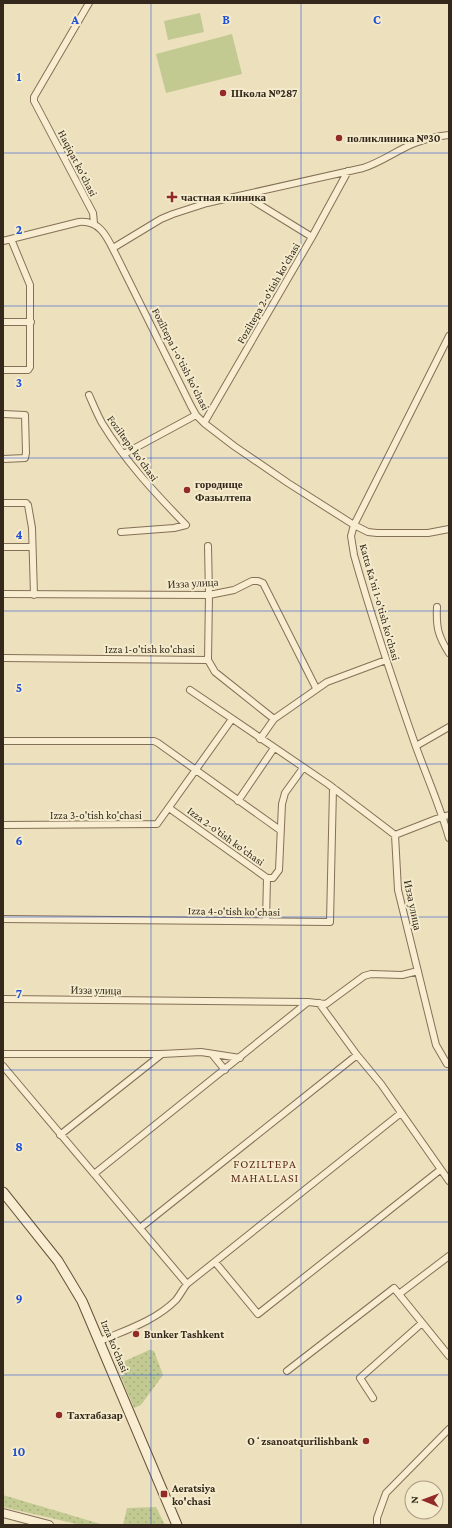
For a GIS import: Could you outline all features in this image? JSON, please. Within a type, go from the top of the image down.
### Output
[{"type":"main road","name":"Izza ko'chasi","points":[[3,1192],[40,1238],[67,1275],[82,1301],[177,1525]]},
{"type":"street","name":"Haqiqat ko'chasi","points":[[88,3],[35,94],[34,100],[93,213],[94,223]]},
{"type":"street","points":[[3,242],[86,221],[94,223],[105,234],[113,248],[169,215],[207,203],[374,164],[416,143],[449,135]]},
{"type":"street","name":"Foziltepa 2-o'tish ko'chasi","points":[[204,423],[312,237],[348,171]]},
{"type":"street","points":[[244,195],[312,237]]},
{"type":"street","points":[[3,370],[28,370],[30,367],[31,322],[29,281],[12,239]]},
{"type":"street","name":"Foziltepa 1-o'tish ko'chasi","points":[[113,248],[173,371],[196,415],[204,423],[234,446],[354,525],[368,532],[428,533],[449,529]]},
{"type":"street","points":[[3,322],[31,322]]},
{"type":"street","name":"Katta Ka'ni 1-o'tish ko'chasi","points":[[449,336],[354,525],[351,536],[354,555],[386,660],[416,746],[446,816],[449,838]]},
{"type":"street","name":"Foziltepa ko'chasi","points":[[89,395],[101,422],[124,454],[148,486],[186,525],[174,528],[121,532]]},
{"type":"street","points":[[3,414],[25,415],[26,453],[25,458],[3,459]]},
{"type":"street","points":[[124,454],[196,415]]},
{"type":"street","points":[[3,503],[27,504],[32,528],[34,595]]},
{"type":"street","points":[[208,546],[208,660]]},
{"type":"street","points":[[3,547],[32,547]]},
{"type":"street","name":"Изза улица","points":[[3,594],[209,595],[234,590],[252,581],[258,581],[263,583],[316,688]]},
{"type":"street","points":[[437,607],[437,628],[441,640],[449,653]]},
{"type":"street","name":"Izza 1-o'tish ko'chasi","points":[[3,658],[208,660],[215,672],[274,719]]},
{"type":"street","points":[[260,739],[274,719],[316,688],[327,682],[386,660]]},
{"type":"street","points":[[190,690],[333,788],[394,835],[446,816]]},
{"type":"street","name":"Izza 3-o'tish ko'chasi","points":[[3,825],[156,824],[232,719]]},
{"type":"street","points":[[416,746],[449,728]]},
{"type":"street","points":[[3,740],[154,741],[197,769],[238,801],[280,830]]},
{"type":"street","points":[[238,801],[274,748]]},
{"type":"street","name":"Izza 2-o'tish ko'chasi","points":[[169,808],[267,878],[273,878],[279,870],[282,804],[285,793],[303,768]]},
{"type":"street","name":"Izza 4-o'tish ko'chasi","points":[[3,919],[330,922],[333,788]]},
{"type":"street","name":"Изза улица","points":[[394,835],[398,890],[436,1045],[447,1064],[449,1064]]},
{"type":"street","points":[[266,922],[267,878]]},
{"type":"street","points":[[319,1003],[326,1004],[364,976],[372,974],[402,976],[418,971]]},
{"type":"street","name":"Изза улица","points":[[3,999],[319,1003]]},
{"type":"street","points":[[94,1174],[308,1002]]},
{"type":"street","points":[[319,1003],[381,1084],[449,1181]]},
{"type":"street","points":[[3,1054],[162,1054],[201,1052],[240,1058]]},
{"type":"street","points":[[60,1135],[162,1054]]},
{"type":"street","points":[[212,1054],[225,1070]]},
{"type":"street","points":[[140,1228],[358,1055]]},
{"type":"street","points":[[3,1066],[187,1284]]},
{"type":"street","points":[[100,1341],[140,1325],[160,1312],[176,1299],[187,1284],[401,1113]]},
{"type":"street","points":[[215,1262],[258,1314],[440,1170]]},
{"type":"street","points":[[399,1294],[449,1256]]},
{"type":"street","points":[[287,1371],[394,1288],[449,1356]]},
{"type":"street","points":[[373,1398],[360,1378],[422,1323]]},
{"type":"street","points":[[377,1525],[377,1518],[386,1493],[449,1429]]},
{"type":"street","points":[[3,1513],[48,1525]]},
{"type":"green space","points":[[200,13],[204,32],[168,40],[164,21]]},
{"type":"green space","points":[[232,34],[242,74],[166,93],[156,54]]},
{"type":"green space","points":[[149,1350],[154,1351],[163,1375],[141,1405],[134,1408],[116,1365]]},
{"type":"green space","points":[[3,1495],[104,1525],[81,1525],[3,1507]]},
{"type":"green space","points":[[156,1507],[165,1525],[123,1525],[127,1508]]},
{"type":"place","name":"Школа №287","points":[[223,93]]},
{"type":"place","name":"поликлиника №30","points":[[339,138]]},
{"type":"place","name":"частная клиника","points":[[172,197]]},
{"type":"place","name":"городище Фазылтепа","points":[[187,490]]},
{"type":"place","name":"Bunker Tashkent","points":[[136,1334]]},
{"type":"place","name":"Тахтабазар","points":[[59,1415]]},
{"type":"place","name":"Oʻzsanoatqurilishbank","points":[[366,1441]]},
{"type":"place","name":"Aeratsiya ko'chasi","points":[[164,1494]]},
{"type":"district","name":"FOZILTEPA MAHALLASI","points":[[265,1171]]}]
